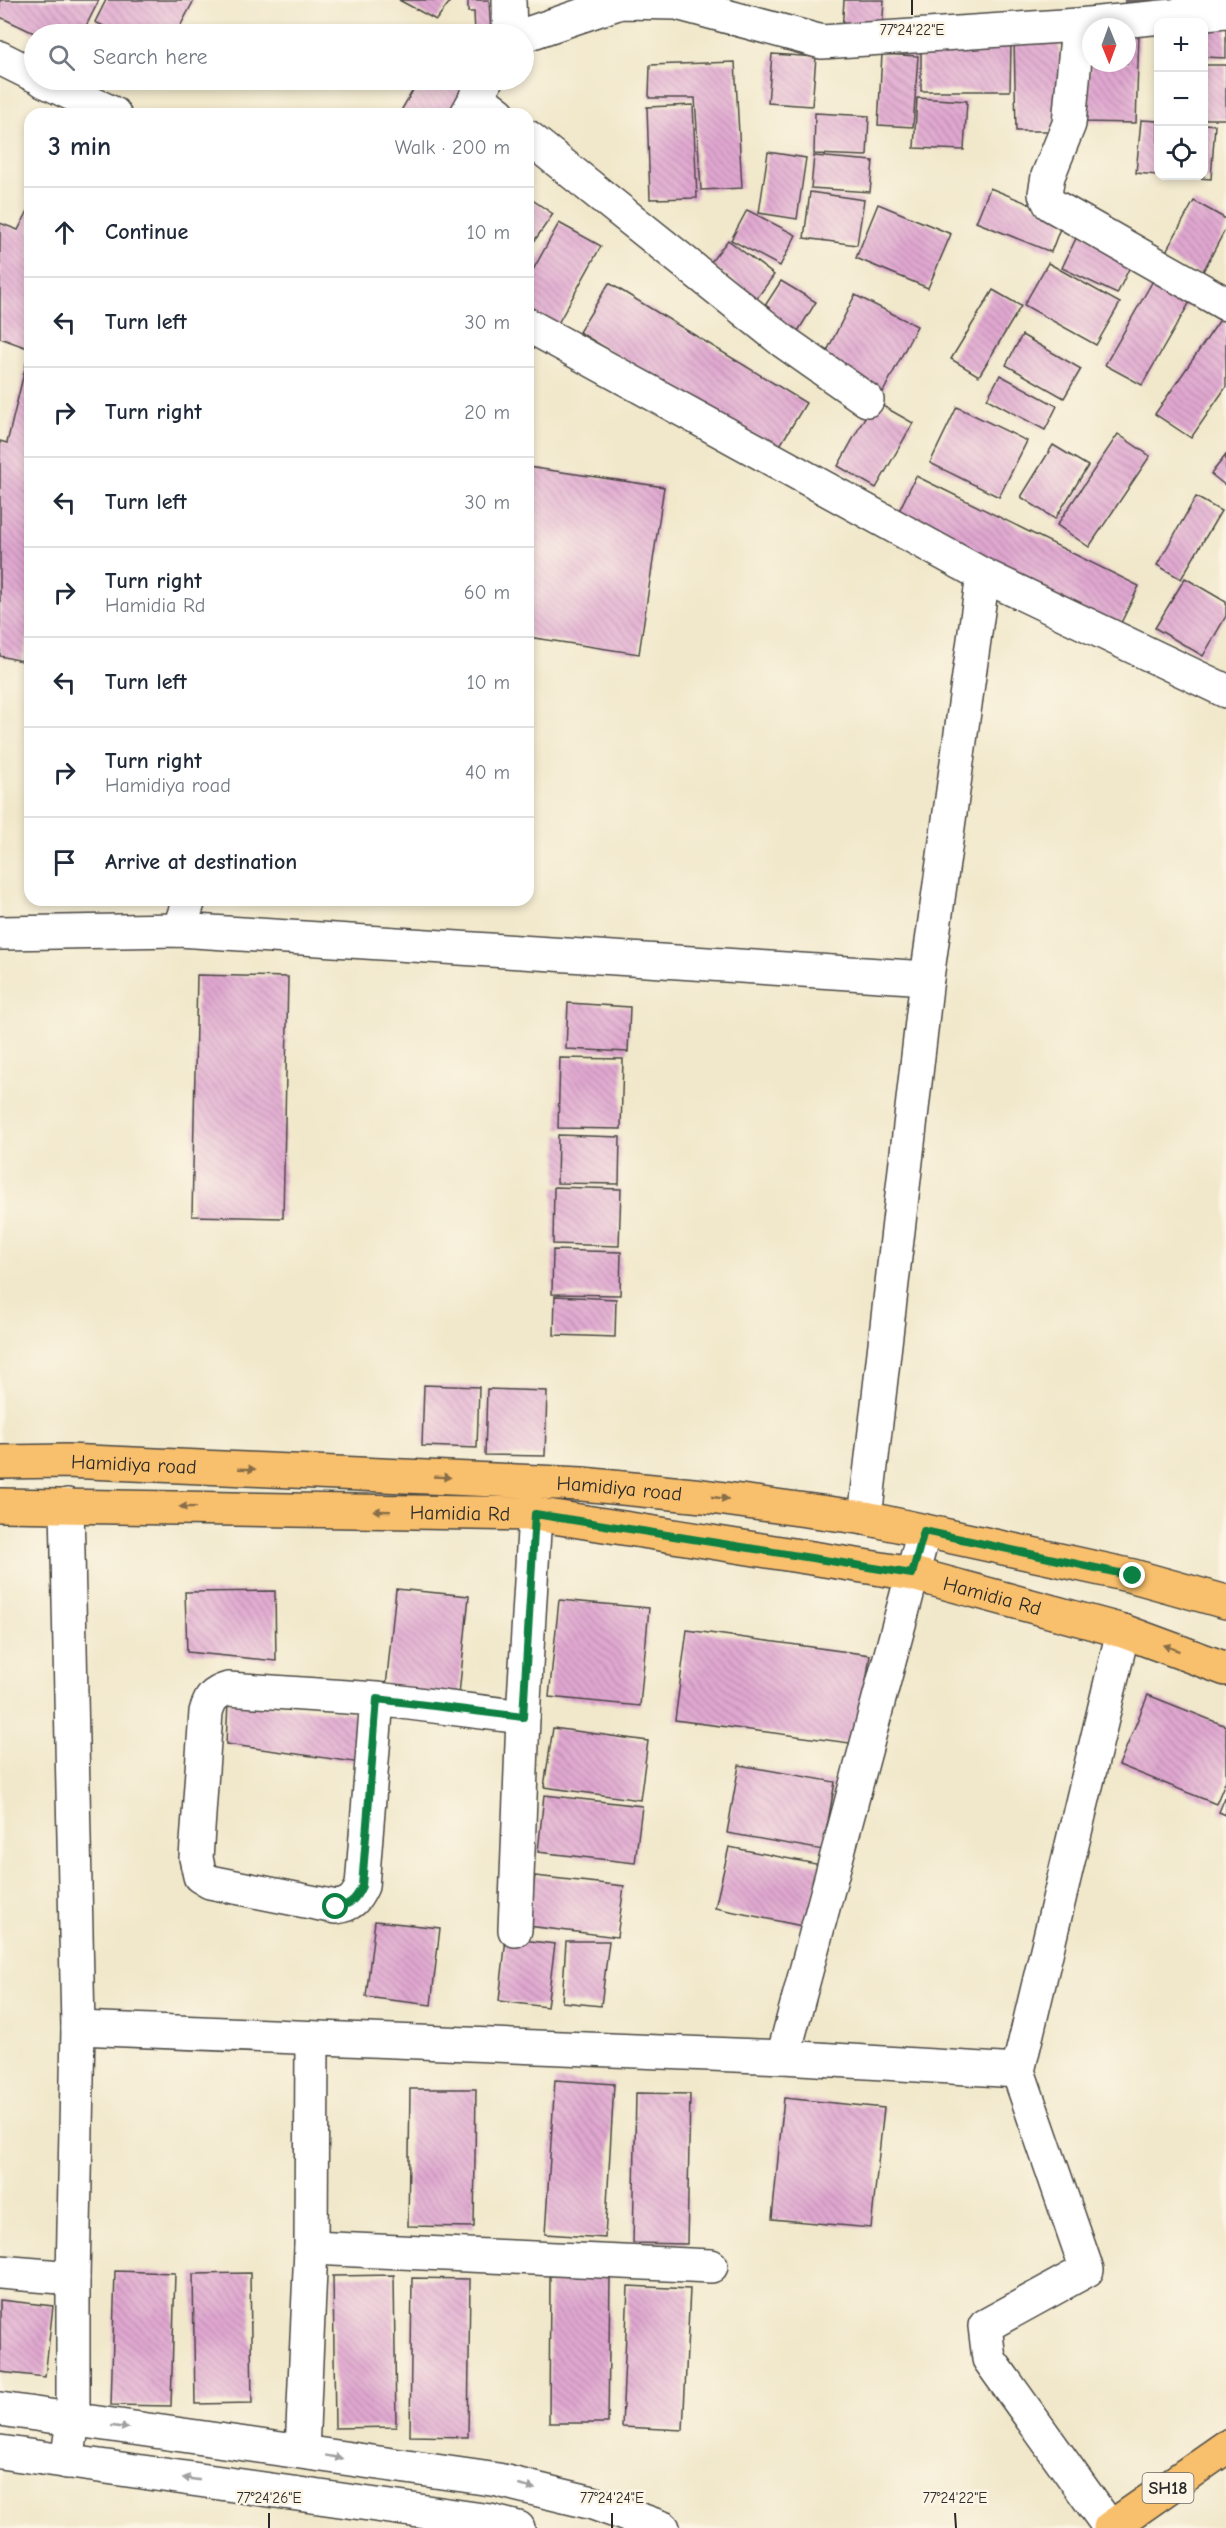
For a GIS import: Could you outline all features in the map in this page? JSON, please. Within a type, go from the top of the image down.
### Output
[{"type":"main road","name":"Hamidiya road","points":[[0,1462],[66,1461],[582,1484],[703,1496],[865,1518],[1133,1576],[1226,1602]]},
{"type":"main road","name":"Hamidia Rd","points":[[0,1505],[535,1514],[912,1574],[1123,1631],[1226,1669]]},
{"type":"main road","name":"SH18","points":[[1110,2528],[1226,2447]]},
{"type":"street","points":[[509,0],[510,24]]},
{"type":"street","points":[[534,32],[621,2],[677,3],[822,42],[1078,25],[1226,11]]},
{"type":"street","points":[[1078,25],[1070,124],[1052,165],[1045,194],[1050,204],[1226,304]]},
{"type":"street","points":[[0,58],[24,70]]},
{"type":"street","points":[[64,90],[101,108]]},
{"type":"street","points":[[534,142],[783,341],[867,400]]},
{"type":"street","points":[[534,328],[983,575],[1226,691]]},
{"type":"street","points":[[865,1518],[927,978],[983,575]]},
{"type":"street","points":[[179,930],[187,906]]},
{"type":"street","points":[[0,933],[179,930],[927,978]]},
{"type":"street","points":[[67,1505],[78,2028],[73,2278],[73,2421],[67,2462]]},
{"type":"street","points":[[515,1930],[523,1717],[535,1514]]},
{"type":"street","points":[[783,2057],[924,1531]]},
{"type":"street","points":[[1110,2528],[989,2359],[985,2326],[1087,2270],[1018,2071],[1123,1631]]},
{"type":"street","points":[[377,1699],[362,1886],[356,1899],[346,1906],[336,1907],[210,1882],[200,1876],[196,1858],[206,1712],[215,1693],[228,1689],[377,1699],[523,1717]]},
{"type":"street","points":[[78,2028],[783,2057],[1018,2071]]},
{"type":"street","points":[[302,2451],[311,2247],[312,2037]]},
{"type":"street","points":[[311,2247],[711,2266]]},
{"type":"street","points":[[0,2272],[73,2278]]},
{"type":"street","points":[[0,2409],[498,2480],[593,2503],[615,2520],[663,2528]]},
{"type":"street","points":[[0,2452],[490,2521],[518,2528]]},
{"type":"building","points":[[0,0],[99,0],[87,24],[24,24],[24,28],[0,17]]},
{"type":"building","points":[[106,0],[194,0],[181,24],[99,24],[95,22]]},
{"type":"building","points":[[399,0],[449,0],[449,3],[436,20]]},
{"type":"building","points":[[468,0],[489,0],[490,24],[475,24],[474,12],[468,12]]},
{"type":"building","points":[[844,0],[884,0],[882,33],[842,31]]},
{"type":"building","points":[[1125,0],[1152,0],[1152,2],[1125,2]]},
{"type":"building","points":[[1208,25],[1226,25],[1226,58],[1208,57]]},
{"type":"building","points":[[1136,34],[1139,34],[1136,123],[1082,122],[1090,72],[1136,72]]},
{"type":"building","points":[[1059,38],[1061,131],[1016,131],[1014,39]]},
{"type":"building","points":[[921,45],[1011,45],[1010,91],[921,91]]},
{"type":"building","points":[[772,54],[816,57],[812,106],[768,103]]},
{"type":"building","points":[[882,54],[918,56],[913,127],[878,125]]},
{"type":"building","points":[[735,62],[742,188],[701,190],[695,98],[649,98],[650,65]]},
{"type":"building","points":[[1208,65],[1226,65],[1226,119],[1208,119]]},
{"type":"building","points":[[413,90],[466,90],[455,108],[403,108]]},
{"type":"building","points":[[917,98],[967,101],[964,150],[914,148]]},
{"type":"building","points":[[693,105],[697,198],[650,199],[647,107]]},
{"type":"building","points":[[815,113],[869,116],[867,156],[814,154]]},
{"type":"building","points":[[1141,120],[1154,121],[1154,175],[1136,173]]},
{"type":"building","points":[[1208,124],[1215,125],[1211,179],[1208,179]]},
{"type":"building","points":[[768,152],[806,158],[797,219],[759,213]]},
{"type":"building","points":[[814,156],[873,161],[870,192],[811,188]]},
{"type":"building","points":[[990,188],[1064,218],[1051,252],[976,222]]},
{"type":"building","points":[[810,192],[864,200],[857,245],[804,238]]},
{"type":"building","points":[[534,201],[553,214],[534,241]]},
{"type":"building","points":[[1194,201],[1226,219],[1226,228],[1201,275],[1164,255]]},
{"type":"building","points":[[878,204],[951,234],[928,288],[856,258]]},
{"type":"building","points":[[747,210],[796,235],[780,266],[731,240]]},
{"type":"building","points":[[24,218],[24,347],[0,338],[0,223],[18,230]]},
{"type":"building","points":[[559,223],[601,246],[556,327],[534,315],[534,268]]},
{"type":"building","points":[[1079,232],[1134,258],[1117,294],[1062,268]]},
{"type":"building","points":[[728,240],[774,275],[757,298],[710,263]]},
{"type":"building","points":[[1048,263],[1120,303],[1096,345],[1024,305]]},
{"type":"building","points":[[1154,279],[1191,300],[1142,385],[1105,365]]},
{"type":"building","points":[[781,281],[816,302],[795,336],[759,315]]},
{"type":"building","points":[[609,283],[806,403],[776,452],[579,332]]},
{"type":"building","points":[[993,290],[1021,306],[979,376],[951,359]]},
{"type":"building","points":[[855,295],[917,326],[883,392],[822,361]]},
{"type":"building","points":[[1224,314],[1226,315],[1226,387],[1191,438],[1155,414]]},
{"type":"building","points":[[1022,335],[1081,369],[1064,398],[1006,365]]},
{"type":"building","points":[[24,373],[24,652],[22,661],[0,656],[0,441],[7,443]]},
{"type":"building","points":[[1000,375],[1057,406],[1045,430],[987,399]]},
{"type":"building","points":[[874,401],[913,423],[876,488],[838,466]]},
{"type":"building","points":[[957,407],[1027,441],[999,497],[930,463]]},
{"type":"building","points":[[1118,434],[1150,456],[1089,547],[1057,525]]},
{"type":"building","points":[[1053,445],[1088,466],[1055,519],[1021,497]]},
{"type":"building","points":[[1226,455],[1226,486],[1211,474]]},
{"type":"building","points":[[534,468],[664,487],[639,654],[534,638]]},
{"type":"building","points":[[916,476],[1139,586],[1118,629],[895,519]]},
{"type":"building","points":[[1196,497],[1221,511],[1181,579],[1157,565]]},
{"type":"building","points":[[1185,578],[1226,602],[1226,616],[1203,656],[1155,628]]},
{"type":"building","points":[[197,975],[288,977],[283,1218],[192,1216]]},
{"type":"building","points":[[568,1003],[630,1007],[628,1052],[566,1049]]},
{"type":"building","points":[[560,1058],[623,1059],[621,1129],[558,1128]]},
{"type":"building","points":[[558,1135],[620,1137],[619,1184],[557,1183]]},
{"type":"building","points":[[554,1187],[621,1189],[619,1246],[553,1244]]},
{"type":"building","points":[[553,1250],[621,1252],[620,1295],[552,1294]]},
{"type":"building","points":[[555,1296],[616,1299],[615,1337],[554,1335]]},
{"type":"building","points":[[424,1385],[479,1387],[477,1448],[422,1446]]},
{"type":"building","points":[[487,1389],[547,1391],[545,1456],[485,1455]]},
{"type":"building","points":[[396,1589],[469,1596],[458,1704],[385,1697]]},
{"type":"building","points":[[275,1591],[276,1661],[187,1652],[185,1592]]},
{"type":"building","points":[[559,1600],[649,1608],[640,1706],[549,1697]]},
{"type":"building","points":[[687,1630],[870,1655],[857,1744],[675,1720]]},
{"type":"building","points":[[1148,1695],[1226,1726],[1226,1780],[1216,1804],[1119,1765]]},
{"type":"building","points":[[228,1702],[363,1714],[361,1763],[226,1744]]},
{"type":"building","points":[[553,1728],[648,1741],[640,1800],[544,1787]]},
{"type":"building","points":[[739,1765],[835,1782],[823,1850],[727,1833]]},
{"type":"building","points":[[544,1795],[642,1806],[635,1863],[538,1852]]},
{"type":"building","points":[[1226,1795],[1226,1815],[1219,1812]]},
{"type":"building","points":[[729,1847],[821,1865],[807,1927],[715,1908]]},
{"type":"building","points":[[535,1876],[624,1886],[617,1937],[528,1926]]},
{"type":"building","points":[[375,1921],[440,1928],[431,2005],[366,1997]]},
{"type":"building","points":[[506,1938],[555,1944],[547,2007],[499,2001]]},
{"type":"building","points":[[566,1941],[609,1941],[601,2006],[562,2002]]},
{"type":"building","points":[[555,2080],[614,2084],[605,2238],[545,2234]]},
{"type":"building","points":[[410,2089],[476,2089],[474,2227],[408,2226]]},
{"type":"building","points":[[636,2093],[690,2094],[687,2244],[633,2243]]},
{"type":"building","points":[[784,2098],[884,2108],[871,2228],[772,2219]]},
{"type":"building","points":[[115,2271],[175,2273],[171,2406],[111,2405]]},
{"type":"building","points":[[250,2273],[252,2403],[195,2404],[193,2274]]},
{"type":"building","points":[[394,2275],[396,2427],[335,2428],[333,2276]]},
{"type":"building","points":[[550,2276],[610,2276],[608,2423],[549,2423]]},
{"type":"building","points":[[412,2278],[470,2279],[468,2437],[410,2436]]},
{"type":"building","points":[[628,2286],[690,2289],[683,2430],[622,2427]]},
{"type":"building","points":[[0,2300],[53,2306],[45,2377],[0,2372]]},
{"type":"route","points":[[336,1907],[346,1906],[356,1899],[362,1886],[377,1699],[523,1717],[535,1514],[912,1574],[924,1531],[1133,1576]]}]
